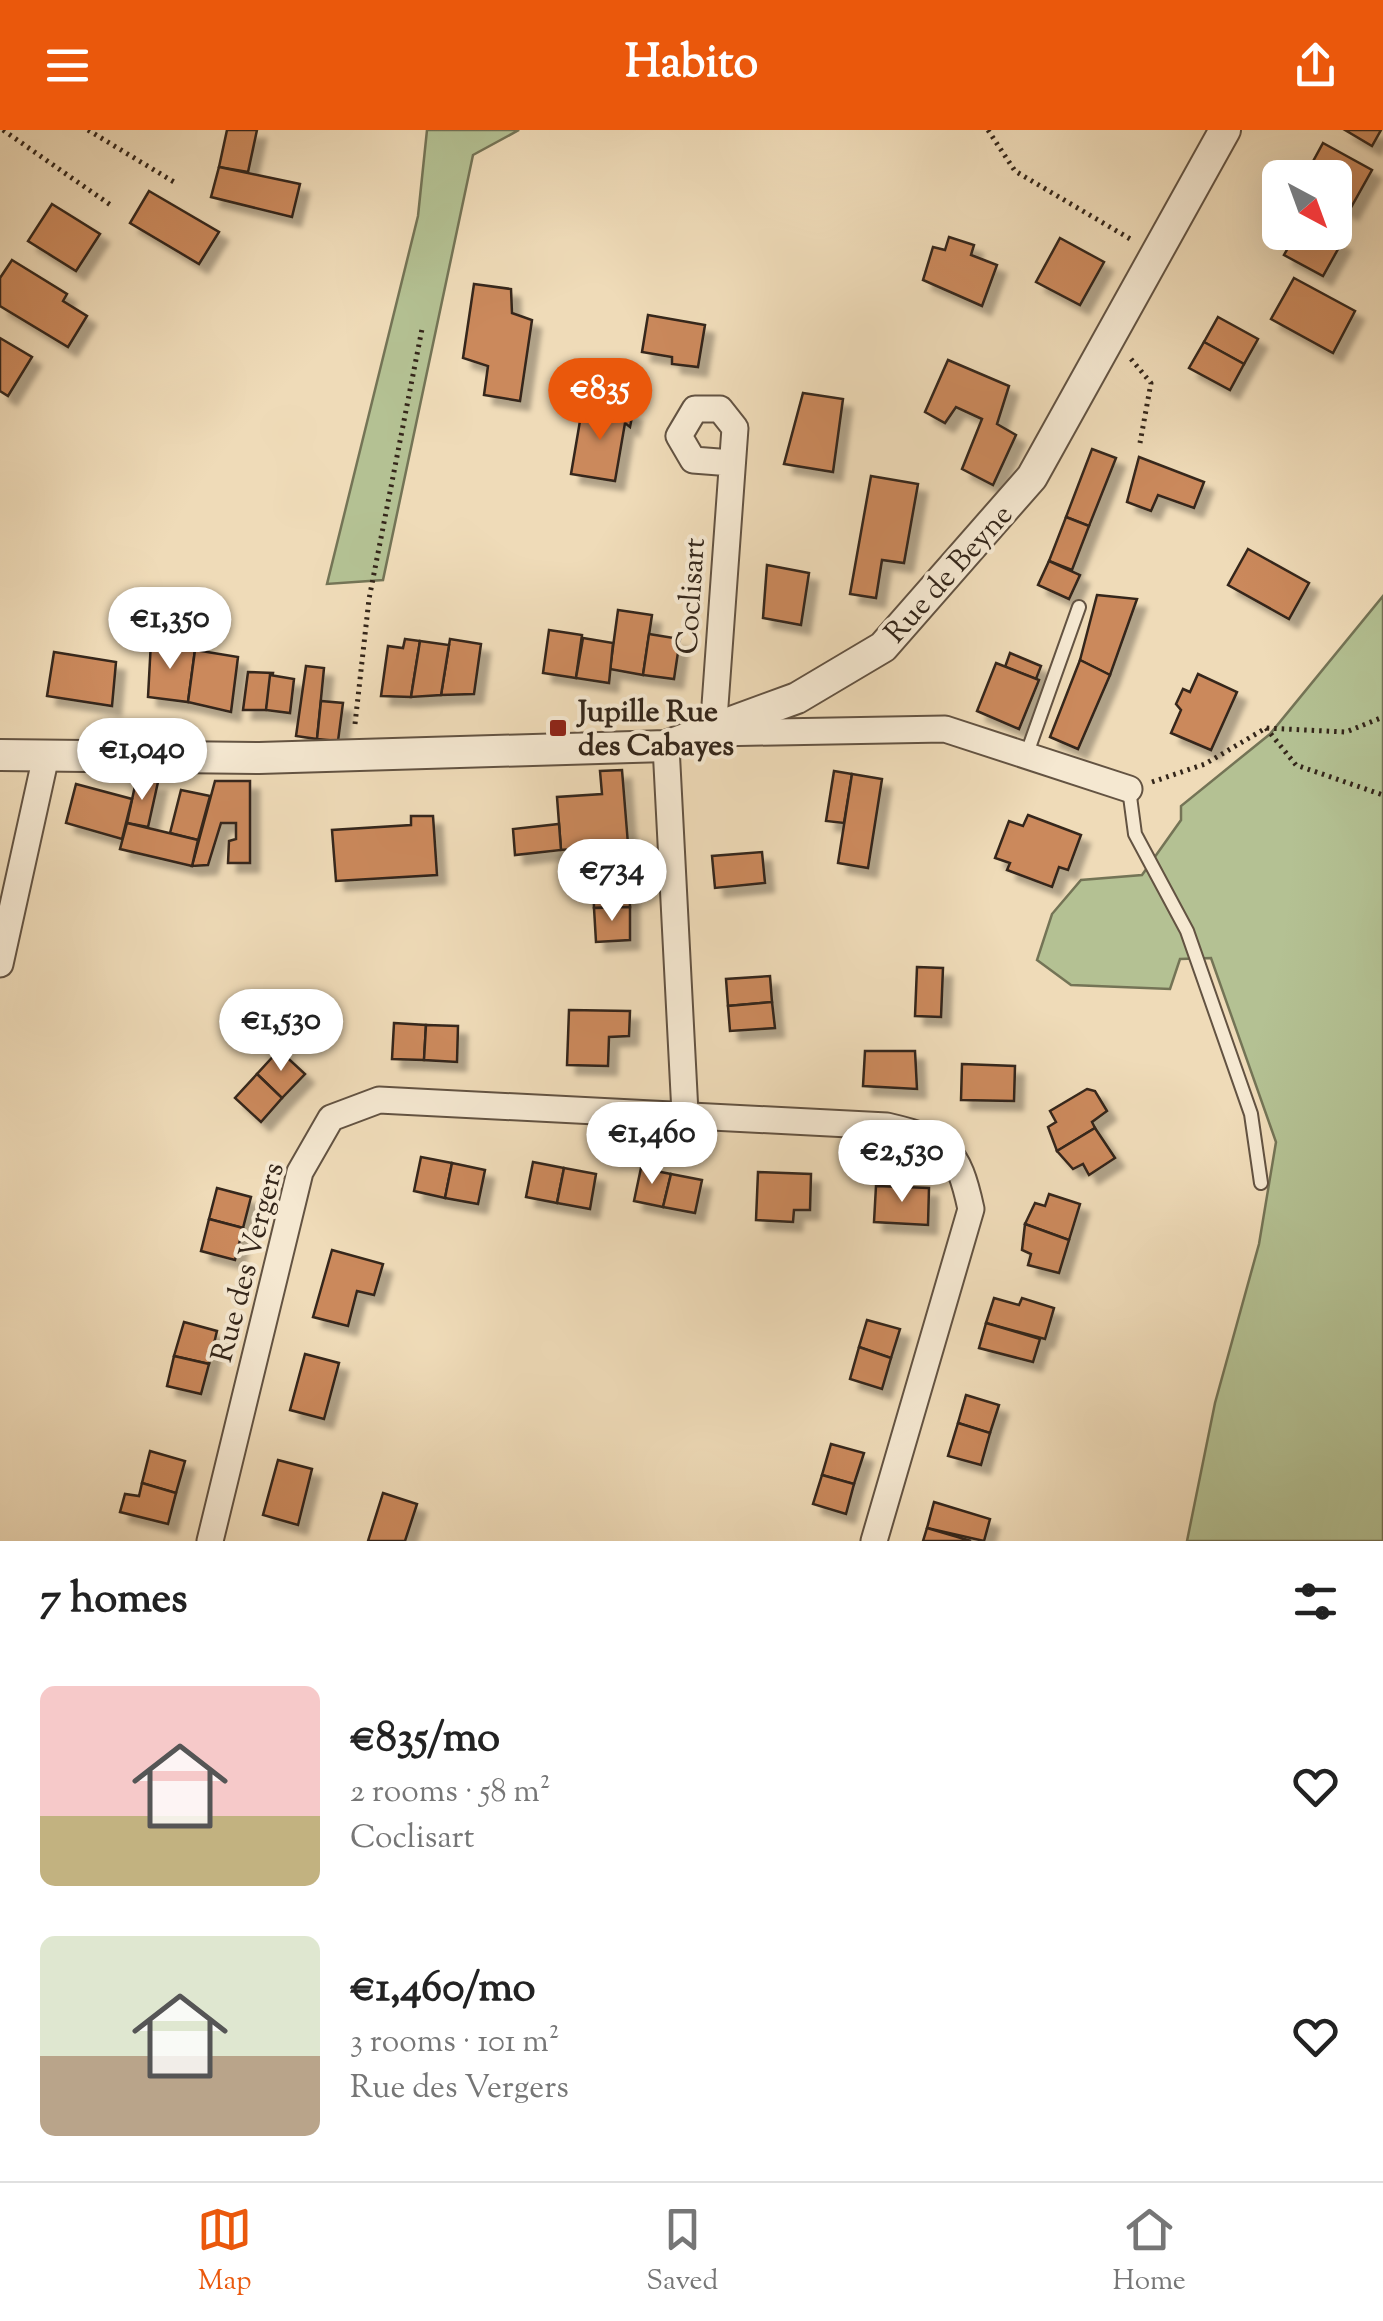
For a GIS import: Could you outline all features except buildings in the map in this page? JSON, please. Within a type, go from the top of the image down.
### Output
[{"type":"street","name":"Rue de Beyne","points":[[0,755],[259,758],[351,752],[666,746],[713,732],[797,698],[883,647],[1032,477],[1224,130]]},
{"type":"street","name":"Coclisart","points":[[713,732],[732,463]]},
{"type":"street","points":[[713,732],[945,729],[1129,789]]},
{"type":"street","points":[[666,746],[685,1113]]},
{"type":"street","points":[[0,964],[46,756]]},
{"type":"street","name":"Rue des Vergers","points":[[210,1541],[300,1172],[331,1118],[379,1100],[887,1126],[934,1137],[961,1164],[971,1209],[874,1541]]},
{"type":"lane","points":[[1026,756],[1078,607]]},
{"type":"lane","points":[[1129,789],[1134,834],[1187,931],[1251,1114],[1261,1183]]},
{"type":"path","points":[[3,130],[112,206]]},
{"type":"path","points":[[88,130],[174,182]]},
{"type":"path","points":[[988,130],[1016,170],[1156,255]]},
{"type":"path","points":[[351,752],[370,598],[422,329]]},
{"type":"path","points":[[1106,343],[1132,360],[1151,383],[1140,443]]},
{"type":"path","points":[[1129,789],[1206,764],[1266,728],[1346,732],[1383,717]]},
{"type":"path","points":[[1266,728],[1296,765],[1383,795]]},
{"type":"green space","points":[[427,130],[519,130],[473,155],[383,580],[327,584],[418,216]]},
{"type":"green space","points":[[1383,596],[1383,1541],[1187,1541],[1215,1403],[1259,1244],[1276,1142],[1211,958],[1180,959],[1170,989],[1071,985],[1037,960],[1052,914],[1081,880],[1142,875],[1181,820],[1181,806],[1270,734]]},
{"type":"place","name":"Jupille Rue des Cabayes","points":[[558,728]]}]
